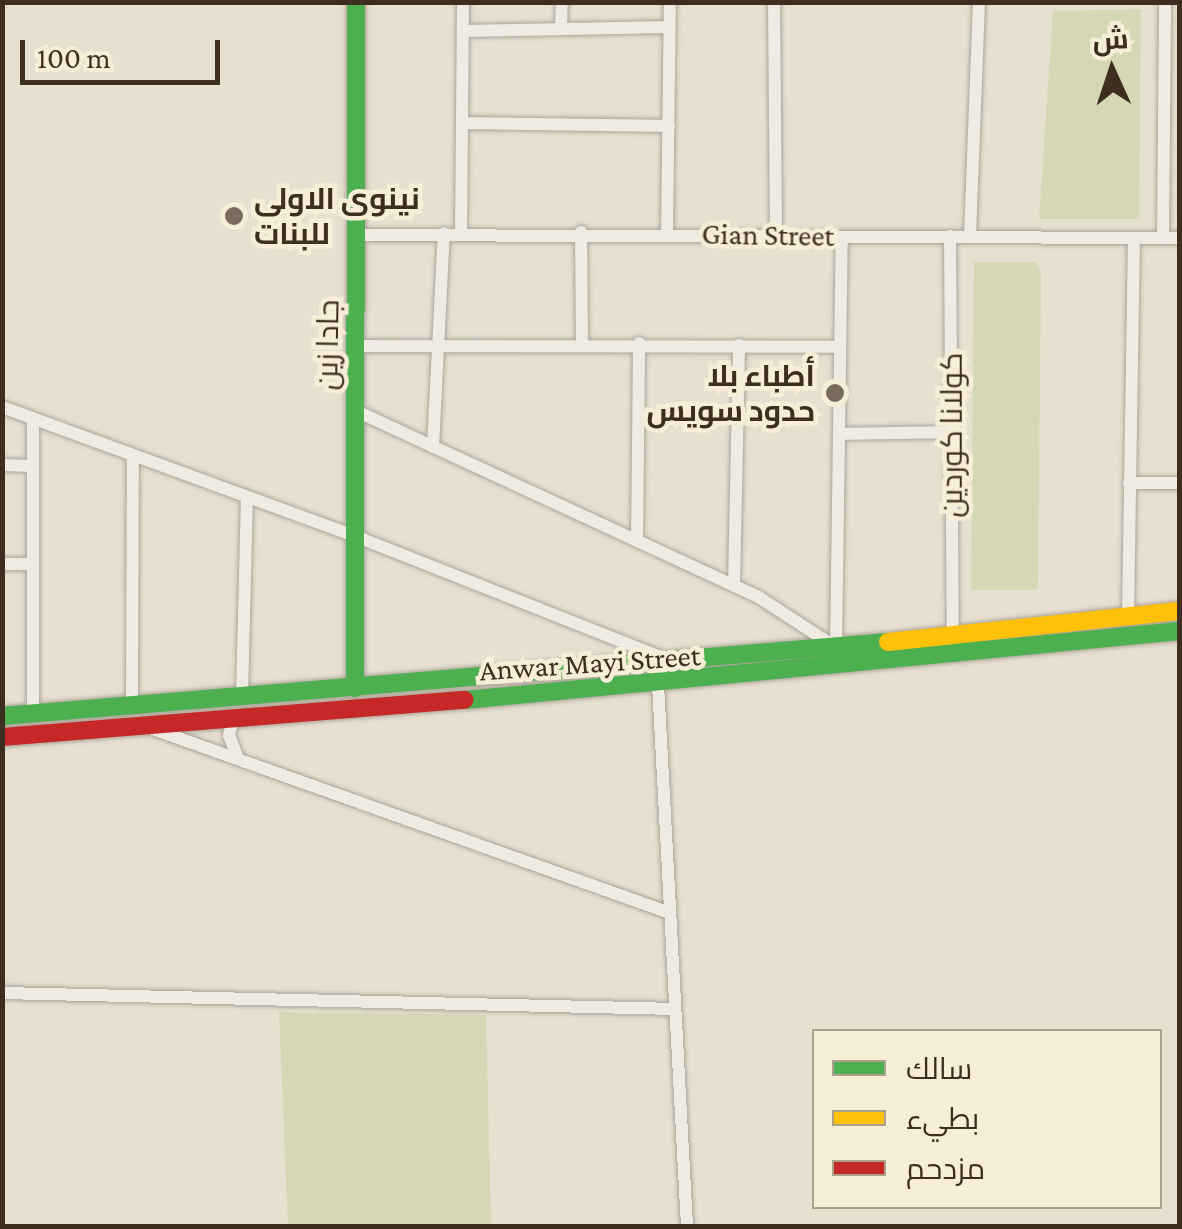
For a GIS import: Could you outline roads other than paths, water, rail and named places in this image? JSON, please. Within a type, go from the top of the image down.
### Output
[{"type":"main road","name":"جادا زین","points":[[355,688],[356,2]]},
{"type":"main road","name":"Anwar Mayi Street","points":[[2,737],[141,724],[355,688],[677,664],[1180,611]]},
{"type":"main road","name":"Anwar Mayi Street","points":[[2,716],[132,706],[238,707],[476,699],[955,659],[1180,631]]},
{"type":"main road","points":[[474,679],[476,699]]},
{"type":"street","points":[[461,233],[464,2]]},
{"type":"street","points":[[561,28],[562,2]]},
{"type":"street","points":[[668,234],[670,2]]},
{"type":"street","points":[[774,2],[776,236]]},
{"type":"street","points":[[970,236],[979,2]]},
{"type":"street","points":[[1162,238],[1173,98],[1166,2]]},
{"type":"street","points":[[463,31],[670,27]]},
{"type":"street","points":[[464,123],[668,126]]},
{"type":"street","name":"Gian Street","points":[[357,235],[580,232],[1180,238]]},
{"type":"street","points":[[580,232],[582,343]]},
{"type":"street","points":[[433,447],[444,234]]},
{"type":"street","name":"کولانا کوردین","points":[[950,236],[953,634]]},
{"type":"street","points":[[836,648],[842,237]]},
{"type":"street","points":[[1128,616],[1134,238]]},
{"type":"street","points":[[636,542],[639,343]]},
{"type":"street","points":[[358,346],[639,343],[840,347]]},
{"type":"street","points":[[734,586],[738,345]]},
{"type":"street","points":[[2,407],[354,536],[677,664]]},
{"type":"street","points":[[354,410],[734,586],[836,648]]},
{"type":"street","points":[[33,418],[33,714]]},
{"type":"street","points":[[839,434],[952,432]]},
{"type":"street","points":[[132,706],[133,456]]},
{"type":"street","points":[[2,465],[32,466]]},
{"type":"street","points":[[1130,482],[1180,484]]},
{"type":"street","points":[[238,758],[229,735],[238,707],[247,499]]},
{"type":"street","points":[[2,564],[30,564]]},
{"type":"street","points":[[658,684],[687,1226]]},
{"type":"street","points":[[141,724],[670,913]]},
{"type":"street","points":[[2,993],[674,1008]]},
{"type":"place","name":"نينوى الاولى للبنات","points":[[234,216]]},
{"type":"place","name":"أطباء بلا حدود سويس","points":[[835,393]]}]
